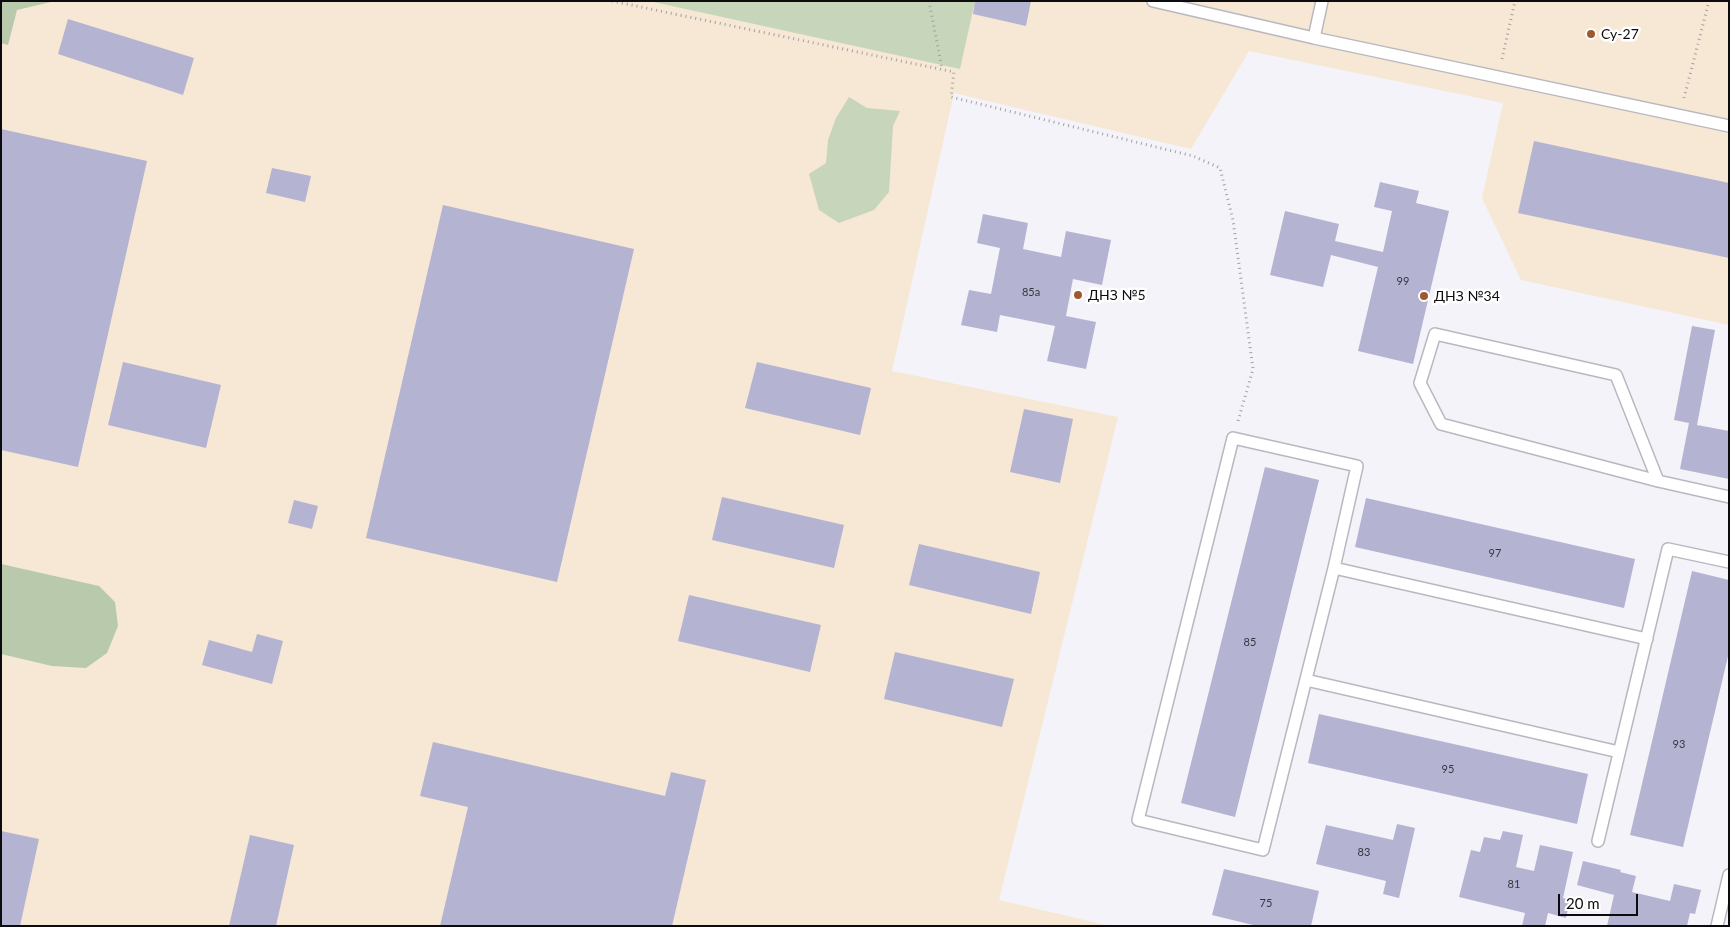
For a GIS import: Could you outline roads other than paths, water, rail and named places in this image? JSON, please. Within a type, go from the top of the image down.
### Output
[{"type":"lane","points":[[1153,1],[1314,38],[1729,126]]},
{"type":"lane","points":[[1314,38],[1322,1]]},
{"type":"lane","points":[[1658,481],[1616,375],[1435,334],[1420,383],[1441,424],[1658,481],[1729,497]]},
{"type":"lane","points":[[1233,438],[1357,466],[1334,568],[1263,850],[1138,820],[1233,438]]},
{"type":"lane","points":[[1598,841],[1668,550],[1729,562]]},
{"type":"lane","points":[[1334,568],[1647,639]]},
{"type":"lane","points":[[1306,680],[1619,752]]},
{"type":"lane","points":[[1717,926],[1729,875]]},
{"type":"place","name":"Су-27","points":[[1591,34]]},
{"type":"place","name":"ДНЗ №5","points":[[1078,295]]},
{"type":"place","name":"ДНЗ №34","points":[[1424,296]]}]
